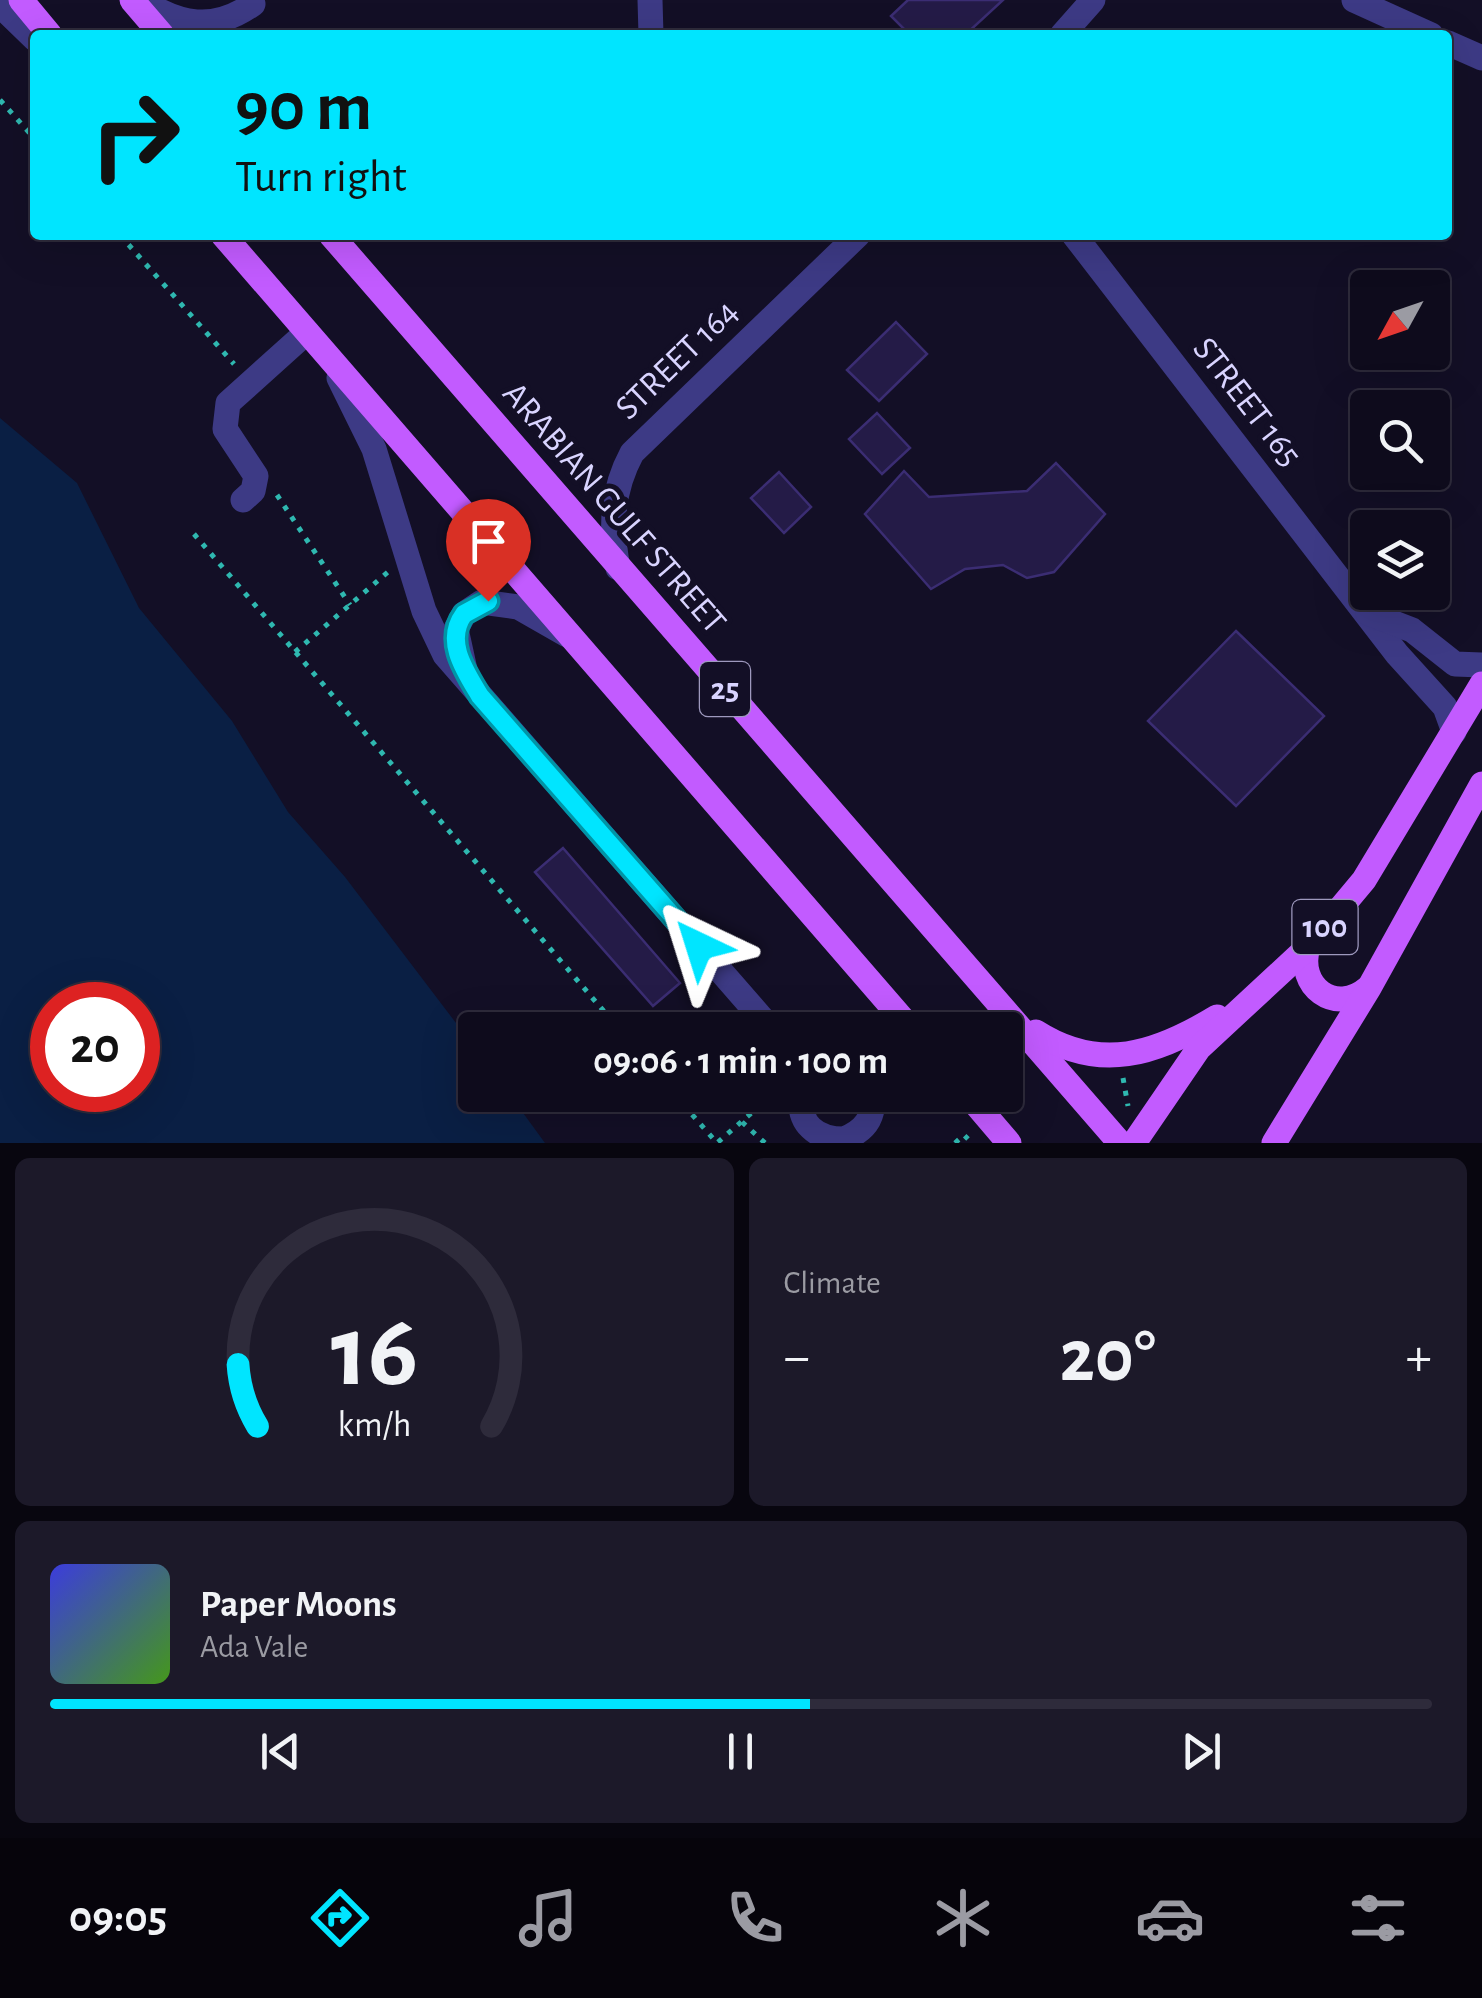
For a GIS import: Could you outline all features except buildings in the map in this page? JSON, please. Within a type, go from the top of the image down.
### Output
[{"type":"main road","points":[[21,0],[46,30]]},
{"type":"main road","points":[[132,0],[158,30]]},
{"type":"main road","name":"25","points":[[227,240],[896,1012]]},
{"type":"main road","name":"ARABIAN GULF STREET","points":[[335,240],[618,568],[1010,1012]]},
{"type":"main road","name":"100","points":[[1134,1143],[1199,1048],[1258,989],[1308,947],[1364,880],[1482,684]]},
{"type":"main road","name":"100","points":[[1274,1143],[1369,988],[1482,784]]},
{"type":"main road","points":[[1308,947],[1305,970],[1316,991],[1338,1000],[1350,1000],[1369,988]]},
{"type":"main road","points":[[1023,1021],[1068,1050],[1123,1056],[1186,1035],[1258,989]]},
{"type":"main road","name":"ARABIAN GULF STREET","points":[[1023,1027],[1120,1143]]},
{"type":"main road","points":[[1293,1143],[1318,1074]]},
{"type":"main road","points":[[983,1112],[1009,1143]]},
{"type":"street","points":[[142,0],[192,23],[228,19],[254,2]]},
{"type":"street","points":[[650,0],[651,30]]},
{"type":"street","points":[[1066,30],[1093,0]]},
{"type":"street","points":[[1354,0],[1420,30]]},
{"type":"street","points":[[247,30],[254,2]]},
{"type":"street","points":[[0,4],[30,34]]},
{"type":"street","points":[[1452,45],[1482,58]]},
{"type":"street","name":"STREET 164","points":[[618,568],[613,514],[618,486],[632,453],[853,240]]},
{"type":"street","name":"STREET 165","points":[[1078,240],[1444,707],[1454,732]]},
{"type":"street","points":[[250,492],[253,468],[225,429],[223,416],[228,403],[249,381],[306,332]]},
{"type":"street","points":[[324,352],[374,449],[436,641],[756,1012]]},
{"type":"street","points":[[480,696],[461,662],[455,638],[460,618],[477,604],[492,601],[518,607],[572,638]]},
{"type":"street","points":[[1366,612],[1412,630],[1455,664],[1482,665]]},
{"type":"street","points":[[804,1112],[807,1126],[817,1134],[844,1140],[866,1125],[869,1112]]},
{"type":"path","points":[[0,100],[30,133]]},
{"type":"path","points":[[124,240],[249,381]]},
{"type":"path","points":[[250,492],[274,491],[350,605]]},
{"type":"path","points":[[194,534],[605,1012]]},
{"type":"path","points":[[295,652],[408,555]]},
{"type":"path","points":[[690,1112],[716,1143],[753,1112]]},
{"type":"path","points":[[742,1122],[765,1143]]},
{"type":"path","points":[[955,1143],[964,1135],[971,1143]]},
{"type":"water","points":[[0,418],[77,483],[139,608],[232,721],[288,812],[345,877],[458,1026],[458,1112],[522,1112],[545,1143],[0,1143]]},
{"type":"route","points":[[488,601],[477,604],[460,618],[455,638],[461,662],[480,696],[699,946]]}]
